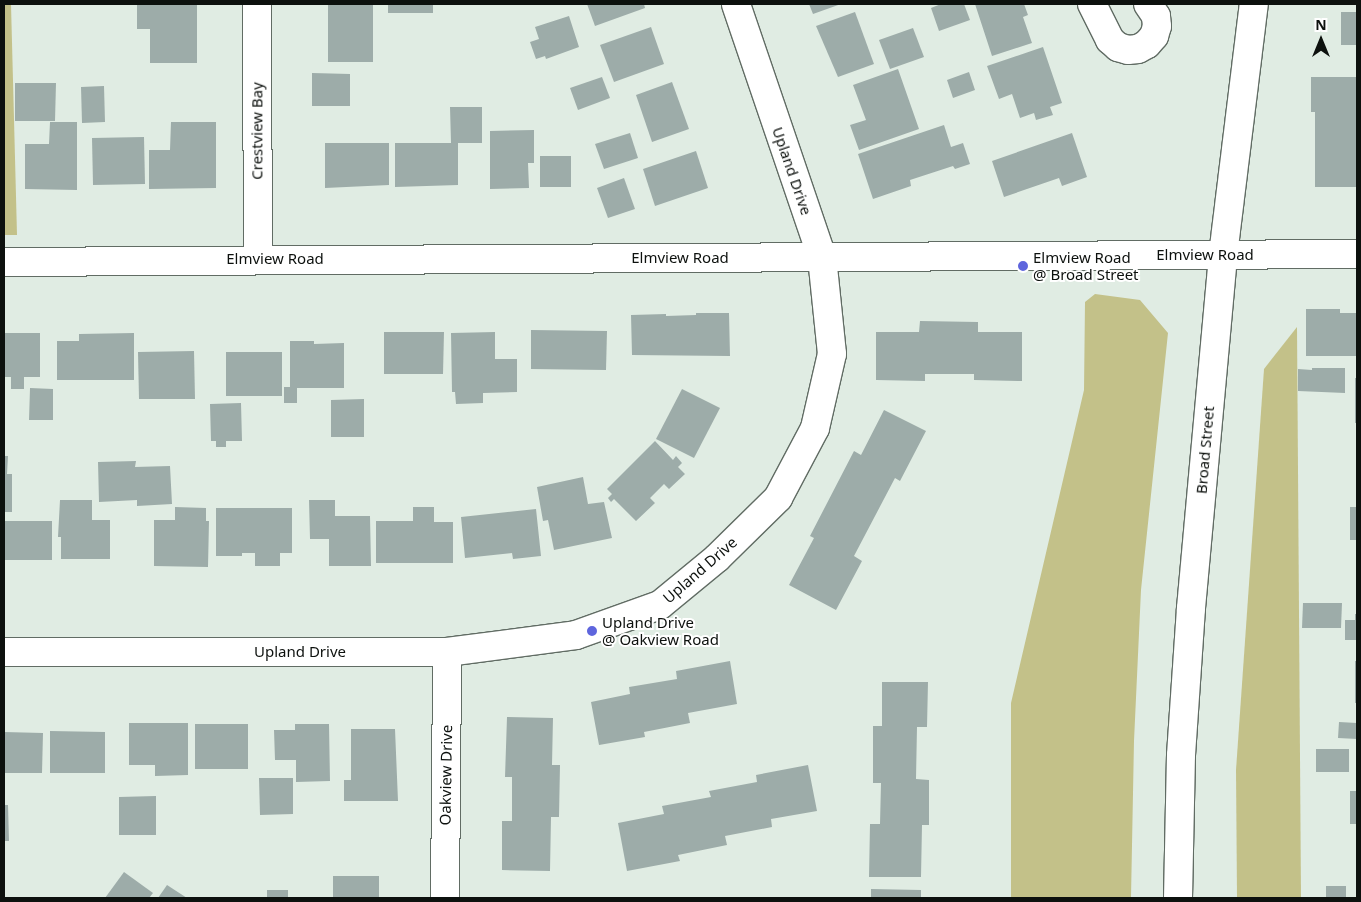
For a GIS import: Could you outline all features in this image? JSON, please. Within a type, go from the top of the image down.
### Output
[{"type":"street","name":"Crestview Bay","points":[[256,4],[258,259]]},
{"type":"street","name":"Upland Drive","points":[[4,652],[447,652],[576,635],[660,605],[717,558],[778,498],[815,428],[832,354],[822,257],[736,4]]},
{"type":"street","points":[[1092,4],[1110,40],[1118,47],[1128,50],[1138,49],[1147,44],[1154,36],[1157,26],[1156,16],[1148,4]]},
{"type":"street","name":"Broad Street","points":[[1178,898],[1181,755],[1190,618],[1223,255],[1254,4]]},
{"type":"street","name":"Elmview Road","points":[[4,262],[1357,254]]},
{"type":"street","name":"Oakview Drive","points":[[445,898],[447,652]]},
{"type":"shaded area","points":[[4,4],[11,4],[17,235],[4,235]]},
{"type":"shaded area","points":[[1095,294],[1140,300],[1168,333],[1141,590],[1134,741],[1131,898],[1011,898],[1011,703],[1084,390],[1085,302]]},
{"type":"shaded area","points":[[1297,327],[1301,898],[1237,898],[1236,770],[1264,369]]},
{"type":"building","points":[[137,4],[197,4],[197,63],[150,63],[150,29],[137,29]]},
{"type":"building","points":[[328,4],[373,5],[373,62],[328,62]]},
{"type":"building","points":[[388,4],[433,4],[433,13],[388,13]]},
{"type":"building","points":[[587,4],[644,4],[645,8],[595,26]]},
{"type":"building","points":[[809,4],[841,4],[813,14]]},
{"type":"building","points":[[941,4],[964,4],[970,20],[939,31],[931,8]]},
{"type":"building","points":[[975,4],[1024,4],[1028,15],[1023,17],[1032,43],[992,56]]},
{"type":"building","points":[[855,12],[874,64],[838,77],[816,26]]},
{"type":"building","points":[[1341,12],[1357,12],[1357,45],[1341,45]]},
{"type":"building","points":[[569,16],[579,47],[546,59],[545,56],[536,59],[530,42],[539,39],[535,27]]},
{"type":"building","points":[[651,27],[664,64],[614,82],[600,45]]},
{"type":"building","points":[[913,28],[924,57],[890,69],[879,40]]},
{"type":"building","points":[[1043,47],[1062,103],[1050,107],[1053,115],[1036,120],[1034,113],[1020,118],[1012,94],[999,99],[987,66]]},
{"type":"building","points":[[898,69],[919,129],[859,150],[850,125],[866,120],[853,85]]},
{"type":"building","points":[[969,72],[975,90],[953,98],[947,80]]},
{"type":"building","points":[[312,73],[350,74],[350,106],[312,106]]},
{"type":"building","points":[[602,77],[610,98],[578,110],[570,88]]},
{"type":"building","points":[[1311,77],[1357,77],[1357,187],[1315,187],[1315,112],[1311,112]]},
{"type":"building","points":[[672,82],[689,129],[652,142],[636,95]]},
{"type":"building","points":[[15,83],[56,83],[55,121],[15,121]]},
{"type":"building","points":[[104,86],[105,122],[82,123],[81,87]]},
{"type":"building","points":[[450,107],[482,107],[482,143],[458,143],[458,185],[395,187],[395,143],[451,143]]},
{"type":"building","points":[[50,122],[77,122],[77,190],[25,189],[25,144],[49,144]]},
{"type":"building","points":[[171,122],[216,122],[216,188],[149,189],[149,150],[170,150]]},
{"type":"building","points":[[944,125],[951,147],[963,143],[970,164],[955,169],[953,166],[910,180],[911,186],[873,199],[858,154]]},
{"type":"building","points":[[534,130],[534,163],[528,163],[529,188],[490,189],[490,131]]},
{"type":"building","points":[[630,133],[638,158],[604,169],[595,144]]},
{"type":"building","points":[[1072,133],[1087,177],[1062,186],[1059,178],[1004,197],[992,161]]},
{"type":"building","points":[[144,137],[145,184],[93,185],[92,138]]},
{"type":"building","points":[[325,143],[389,143],[389,185],[325,188]]},
{"type":"building","points":[[696,151],[708,188],[655,206],[643,169]]},
{"type":"building","points":[[540,156],[571,156],[571,187],[540,187]]},
{"type":"building","points":[[624,178],[635,209],[608,218],[597,188]]},
{"type":"building","points":[[1306,309],[1340,309],[1340,313],[1357,313],[1357,356],[1306,356]]},
{"type":"building","points":[[696,313],[729,313],[730,356],[632,355],[631,315],[666,314],[666,316],[696,315]]},
{"type":"building","points":[[920,321],[978,322],[978,332],[1022,332],[1022,381],[974,380],[974,374],[925,374],[925,381],[876,380],[876,332],[919,332]]},
{"type":"building","points":[[531,330],[607,331],[606,370],[531,369]]},
{"type":"building","points":[[384,332],[444,332],[443,374],[384,374]]},
{"type":"building","points":[[495,332],[495,359],[517,359],[517,392],[483,393],[483,403],[456,404],[455,392],[452,392],[451,333]]},
{"type":"building","points":[[4,333],[40,333],[40,377],[24,377],[24,389],[11,389],[11,377],[4,377]]},
{"type":"building","points":[[134,333],[134,380],[57,380],[57,341],[79,341],[79,334]]},
{"type":"building","points":[[290,341],[314,341],[314,344],[344,343],[344,388],[297,388],[297,403],[284,403],[284,387],[290,387]]},
{"type":"building","points":[[194,351],[195,399],[139,399],[138,352]]},
{"type":"building","points":[[226,352],[282,352],[282,396],[226,396]]},
{"type":"building","points":[[1312,368],[1345,368],[1345,393],[1298,391],[1298,369],[1312,370]]},
{"type":"building","points":[[1355,378],[1357,378],[1357,423],[1355,423]]},
{"type":"building","points":[[30,388],[53,389],[53,420],[29,420]]},
{"type":"building","points":[[682,389],[720,408],[694,458],[656,439]]},
{"type":"building","points":[[364,399],[364,437],[331,437],[331,400]]},
{"type":"building","points":[[241,403],[242,441],[226,441],[226,447],[216,447],[216,441],[211,441],[210,404]]},
{"type":"building","points":[[884,410],[926,431],[900,481],[895,478],[854,556],[862,561],[836,610],[789,585],[814,538],[810,536],[854,451],[861,455]]},
{"type":"building","points":[[655,441],[673,460],[676,456],[682,463],[678,467],[685,474],[669,489],[664,484],[650,498],[655,503],[636,521],[614,499],[611,502],[608,498],[612,494],[607,489]]},
{"type":"building","points":[[4,456],[8,456],[7,474],[12,474],[12,512],[4,512]]},
{"type":"building","points":[[136,461],[135,467],[170,466],[172,504],[137,506],[137,500],[99,502],[98,462]]},
{"type":"building","points":[[583,477],[588,504],[604,502],[612,538],[554,550],[548,520],[543,521],[537,487]]},
{"type":"building","points":[[60,500],[92,500],[92,520],[110,520],[110,559],[61,559],[61,537],[58,537]]},
{"type":"building","points":[[309,500],[335,500],[335,516],[370,516],[371,566],[329,566],[329,539],[310,539]]},
{"type":"building","points":[[175,507],[206,508],[206,521],[209,521],[208,567],[154,566],[154,520],[175,520]]},
{"type":"building","points":[[413,507],[434,507],[434,522],[453,522],[453,563],[376,563],[376,521],[413,521]]},
{"type":"building","points":[[1350,507],[1357,507],[1357,540],[1350,540]]},
{"type":"building","points":[[216,508],[292,508],[292,553],[280,553],[280,566],[255,566],[255,553],[242,553],[242,556],[216,556]]},
{"type":"building","points":[[536,509],[541,556],[513,559],[512,553],[465,558],[461,517]]},
{"type":"building","points":[[4,521],[52,521],[52,560],[4,560]]},
{"type":"building","points":[[1303,603],[1342,603],[1341,628],[1302,628]]},
{"type":"building","points":[[1355,614],[1357,614],[1357,640],[1345,640],[1345,620],[1355,620]]},
{"type":"building","points":[[730,661],[737,704],[688,713],[690,723],[644,732],[645,737],[599,745],[591,702],[630,694],[629,687],[677,679],[676,671]]},
{"type":"building","points":[[1355,661],[1357,661],[1357,703],[1355,703]]},
{"type":"building","points":[[882,682],[928,682],[927,727],[917,727],[916,779],[929,780],[929,825],[922,825],[921,877],[869,877],[870,824],[880,824],[881,783],[873,783],[873,726],[882,726]]},
{"type":"building","points":[[507,717],[553,718],[552,765],[560,765],[559,817],[551,817],[550,871],[502,870],[502,821],[512,821],[512,777],[505,777]]},
{"type":"building","points":[[1339,722],[1357,723],[1357,739],[1338,738]]},
{"type":"building","points":[[129,723],[188,723],[188,775],[155,776],[155,765],[129,765]]},
{"type":"building","points":[[195,724],[248,724],[248,769],[195,769]]},
{"type":"building","points":[[295,724],[329,724],[330,781],[296,782],[296,760],[275,760],[274,730],[295,730]]},
{"type":"building","points":[[351,729],[395,729],[398,801],[344,801],[344,780],[351,780]]},
{"type":"building","points":[[50,731],[105,732],[105,773],[50,773]]},
{"type":"building","points":[[4,732],[43,733],[42,773],[4,773]]},
{"type":"building","points":[[1316,749],[1349,749],[1349,772],[1316,772]]},
{"type":"building","points":[[808,765],[817,811],[771,819],[772,827],[725,836],[727,845],[678,855],[680,861],[627,871],[618,823],[664,814],[662,806],[711,797],[709,791],[757,782],[756,775]]},
{"type":"building","points":[[259,778],[293,778],[293,814],[260,815]]},
{"type":"building","points":[[1350,791],[1357,791],[1357,824],[1350,824]]},
{"type":"building","points":[[156,796],[156,835],[119,835],[119,797]]},
{"type":"building","points":[[4,805],[8,805],[9,841],[4,841]]},
{"type":"building","points":[[124,872],[153,893],[149,898],[105,898]]},
{"type":"building","points":[[333,876],[379,876],[379,898],[333,898]]},
{"type":"building","points":[[167,885],[187,898],[158,898]]},
{"type":"building","points":[[1326,886],[1346,886],[1346,898],[1326,898]]},
{"type":"building","points":[[871,889],[921,890],[921,898],[871,898]]},
{"type":"building","points":[[267,890],[288,890],[288,898],[267,898]]},
{"type":"place","name":"Elmview Road @ Broad Street","points":[[1023,266]]},
{"type":"place","name":"Upland Drive @ Oakview Road","points":[[592,631]]}]
